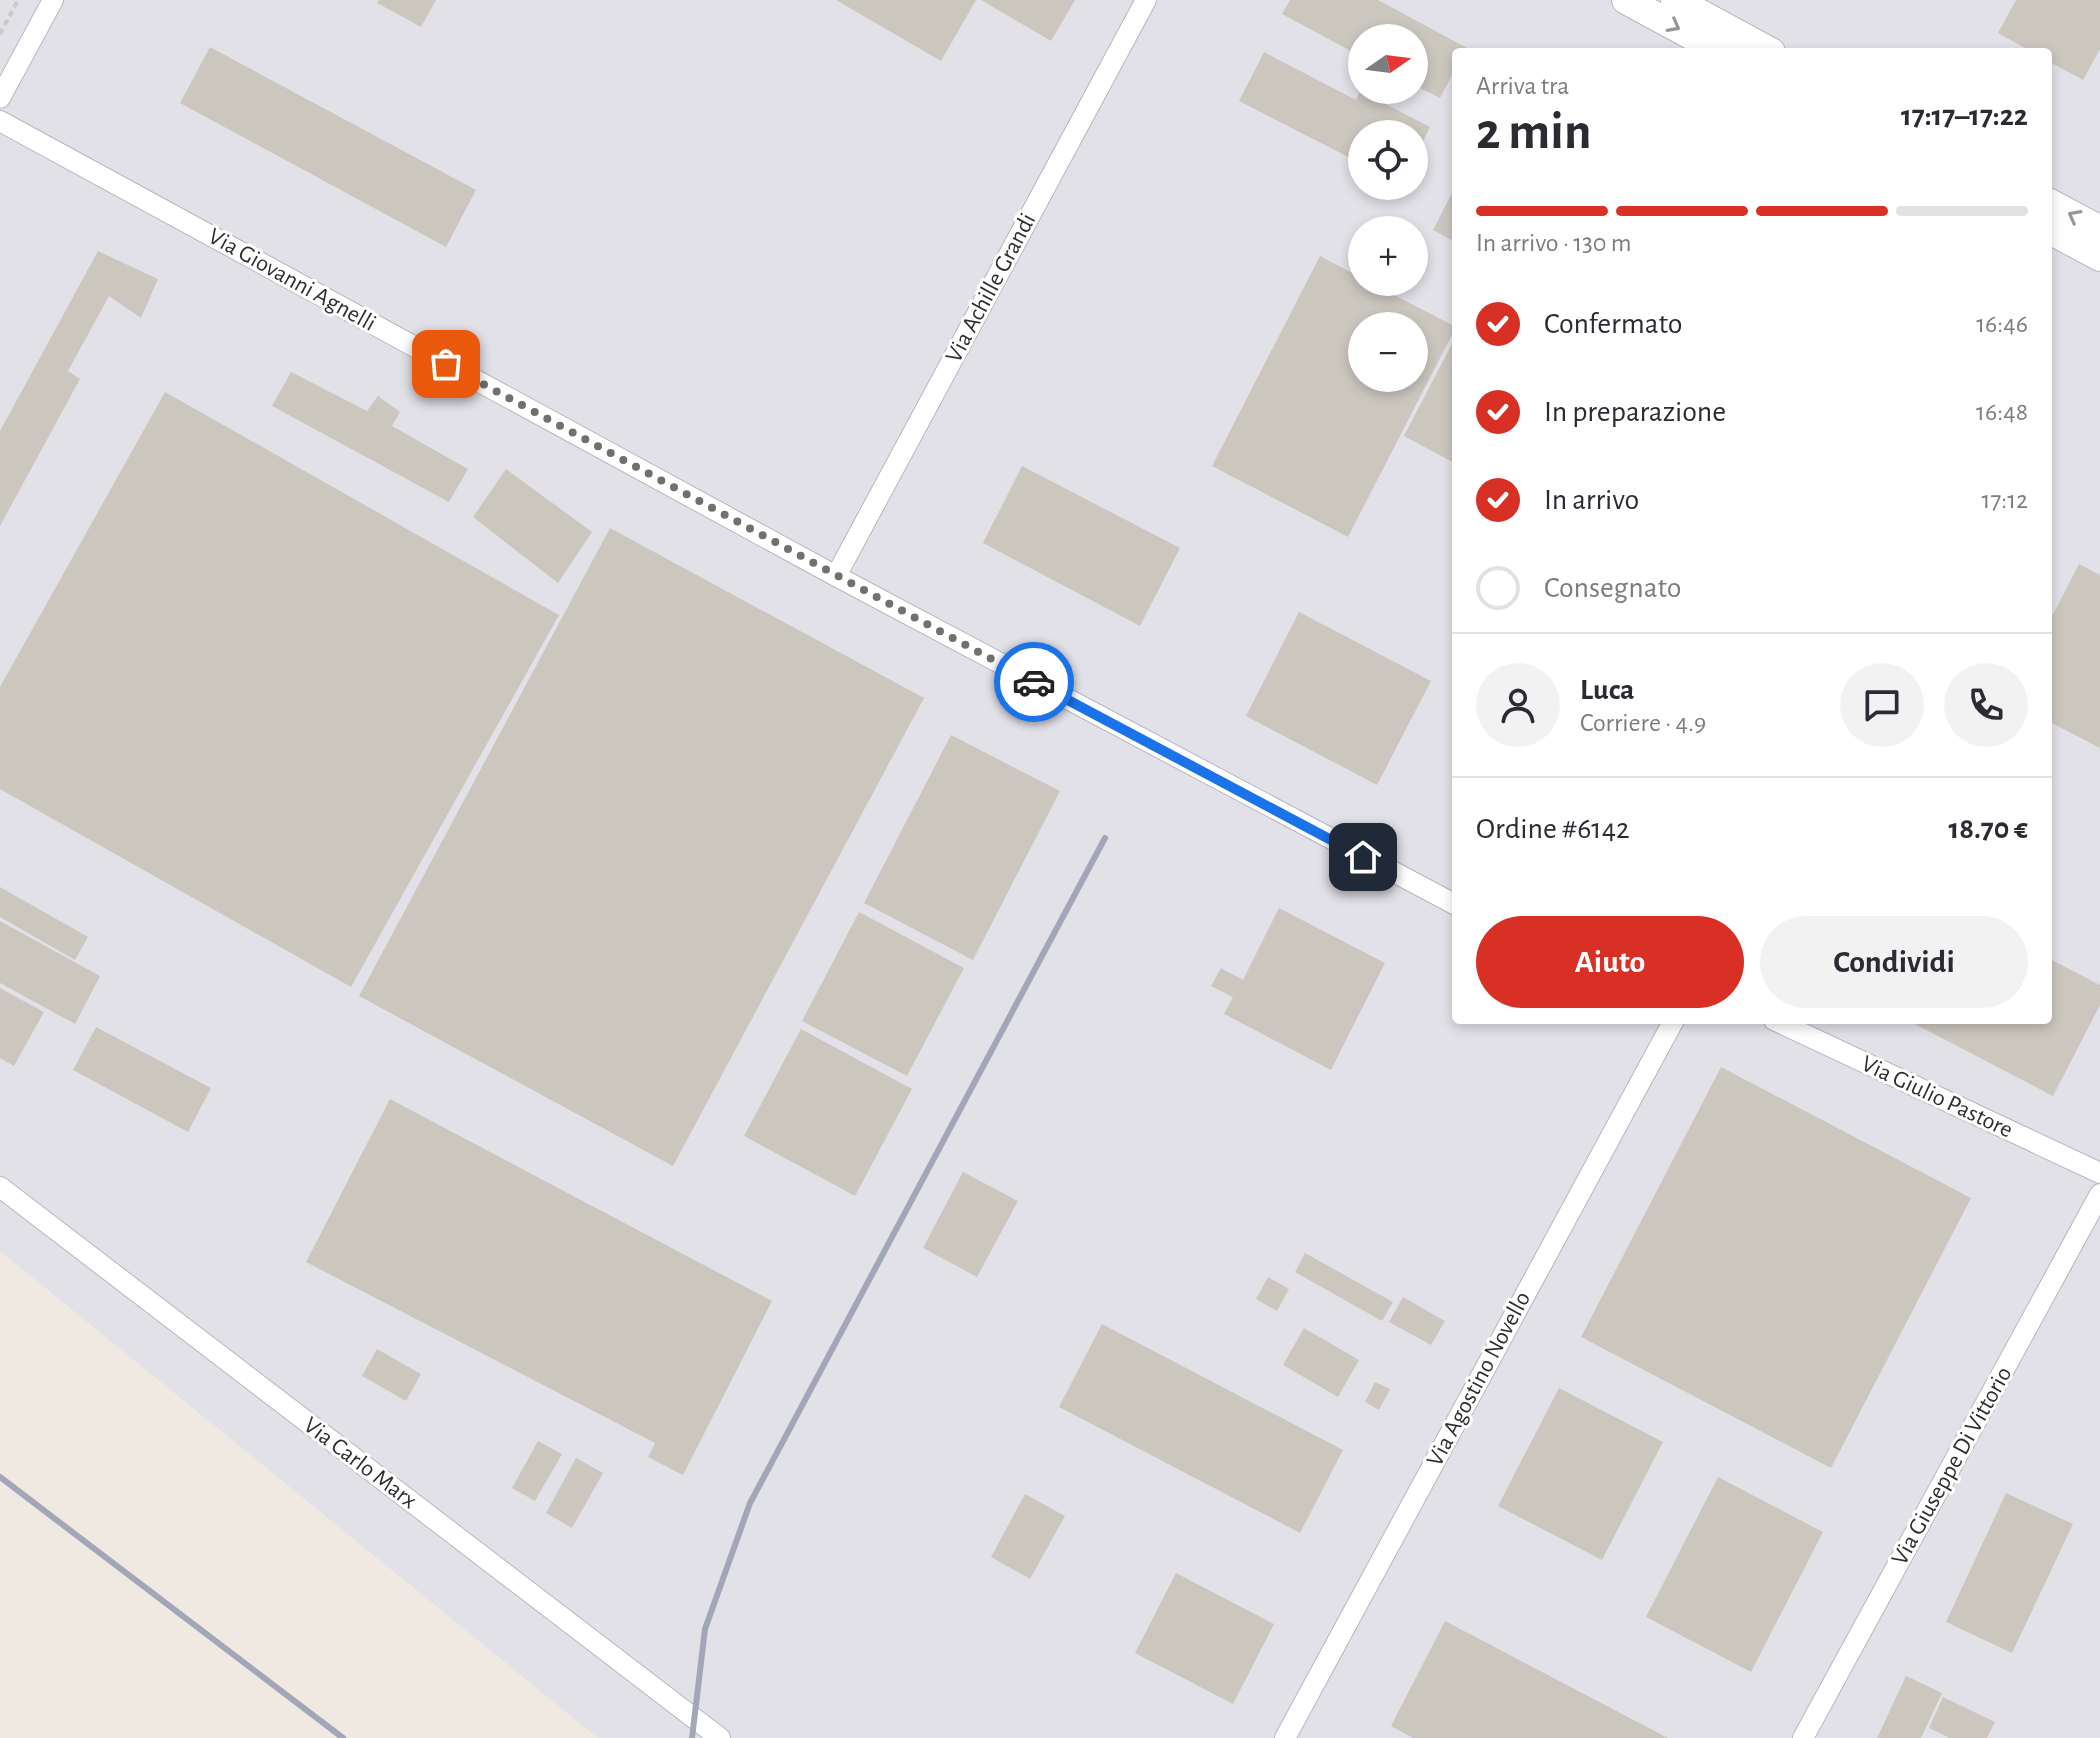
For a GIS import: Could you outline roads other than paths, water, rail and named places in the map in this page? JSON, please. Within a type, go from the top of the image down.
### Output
[{"type":"main road","points":[[1626,0],[1715,48]]},
{"type":"main road","points":[[1675,0],[1764,48]]},
{"type":"main road","points":[[2052,204],[2100,230]]},
{"type":"main road","points":[[2052,231],[2100,257]]},
{"type":"street","points":[[0,98],[53,0]]},
{"type":"street","name":"Via Achille Grandi","points":[[836,576],[1146,0]]},
{"type":"street","name":"Via Giovanni Agnelli","points":[[0,121],[836,576],[1452,903]]},
{"type":"street","name":"Via Agostino Novello","points":[[1285,1738],[1672,1024]]},
{"type":"street","name":"Via Giulio Pastore","points":[[1783,1024],[2100,1173]]},
{"type":"street","name":"Via Carlo Marx","points":[[0,1187],[720,1738]]},
{"type":"street","name":"Via Giuseppe Di Vittorio","points":[[1803,1738],[2100,1194]]},
{"type":"railway","points":[[692,1738],[705,1629],[750,1503],[1105,838]]},
{"type":"railway","points":[[0,1477],[343,1738]]}]
